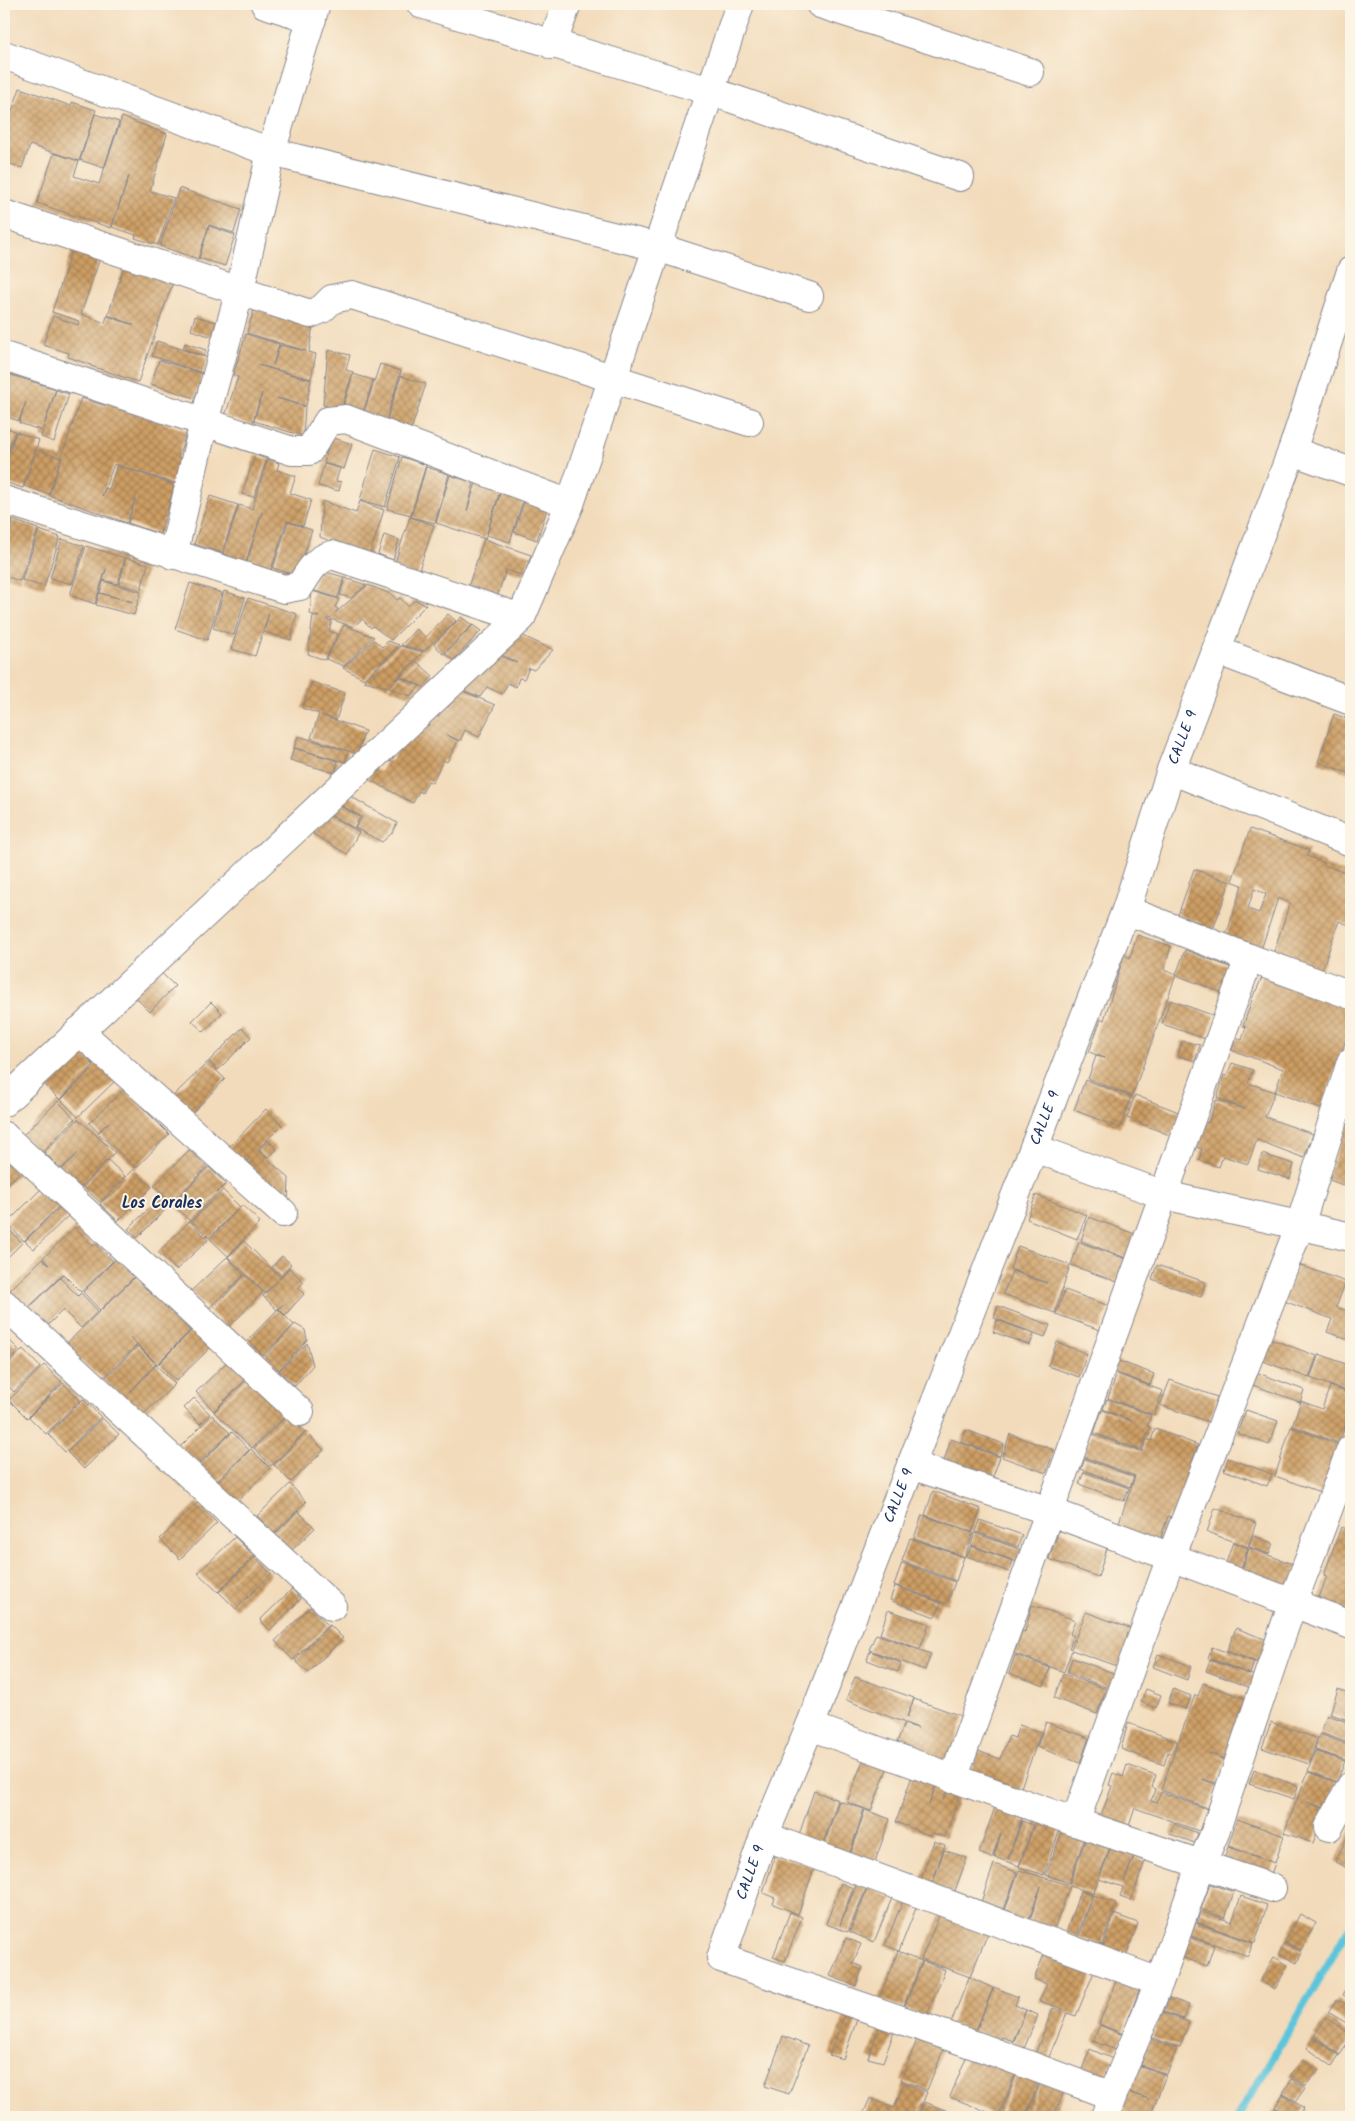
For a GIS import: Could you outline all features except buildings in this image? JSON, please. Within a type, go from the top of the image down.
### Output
[{"type":"street","points":[[173,555],[204,422],[240,290],[271,152],[314,11],[265,4]]},
{"type":"street","points":[[421,4],[710,91],[960,177]]},
{"type":"street","points":[[552,45],[567,4]]},
{"type":"street","points":[[4,1102],[521,618],[570,504],[740,4]]},
{"type":"street","points":[[820,4],[1030,72]]},
{"type":"street","points":[[4,55],[271,152],[657,246],[809,296]]},
{"type":"street","points":[[4,214],[310,314],[322,309],[332,299],[352,295],[749,422]]},
{"type":"street","name":"CALLE 9","points":[[1108,2106],[983,2048],[720,1958],[764,1836],[810,1726],[1126,910],[1172,770],[1292,451],[1351,271]]},
{"type":"street","points":[[4,356],[292,451],[309,450],[328,421],[346,418],[570,504]]},
{"type":"street","points":[[1292,451],[1351,472]]},
{"type":"street","points":[[4,500],[284,589],[300,586],[312,567],[322,557],[332,555],[521,618]]},
{"type":"street","points":[[1216,650],[1350,698]]},
{"type":"street","points":[[1172,770],[1351,842]]},
{"type":"street","points":[[1126,910],[1351,995]]},
{"type":"street","points":[[953,1779],[1249,958]]},
{"type":"street","points":[[80,1031],[283,1213]]},
{"type":"street","points":[[1075,1822],[1171,1557],[1300,1226],[1351,1062]]},
{"type":"street","points":[[4,1136],[300,1412]]},
{"type":"street","points":[[1034,1148],[1164,1195],[1351,1237]]},
{"type":"street","points":[[4,1304],[332,1606]]},
{"type":"street","points":[[1108,2106],[1159,1982],[1201,1863],[1214,1835],[1294,1602],[1351,1449]]},
{"type":"street","points":[[912,1465],[1049,1511],[1351,1625]]},
{"type":"street","points":[[810,1726],[1075,1822],[1272,1888]]},
{"type":"street","points":[[1329,1827],[1351,1786]]},
{"type":"street","points":[[764,1836],[1159,1982]]},
{"type":"waterway","points":[[1238,2117],[1351,1925]]},
{"type":"district","name":"Los Corales","points":[[162,1203]]}]
